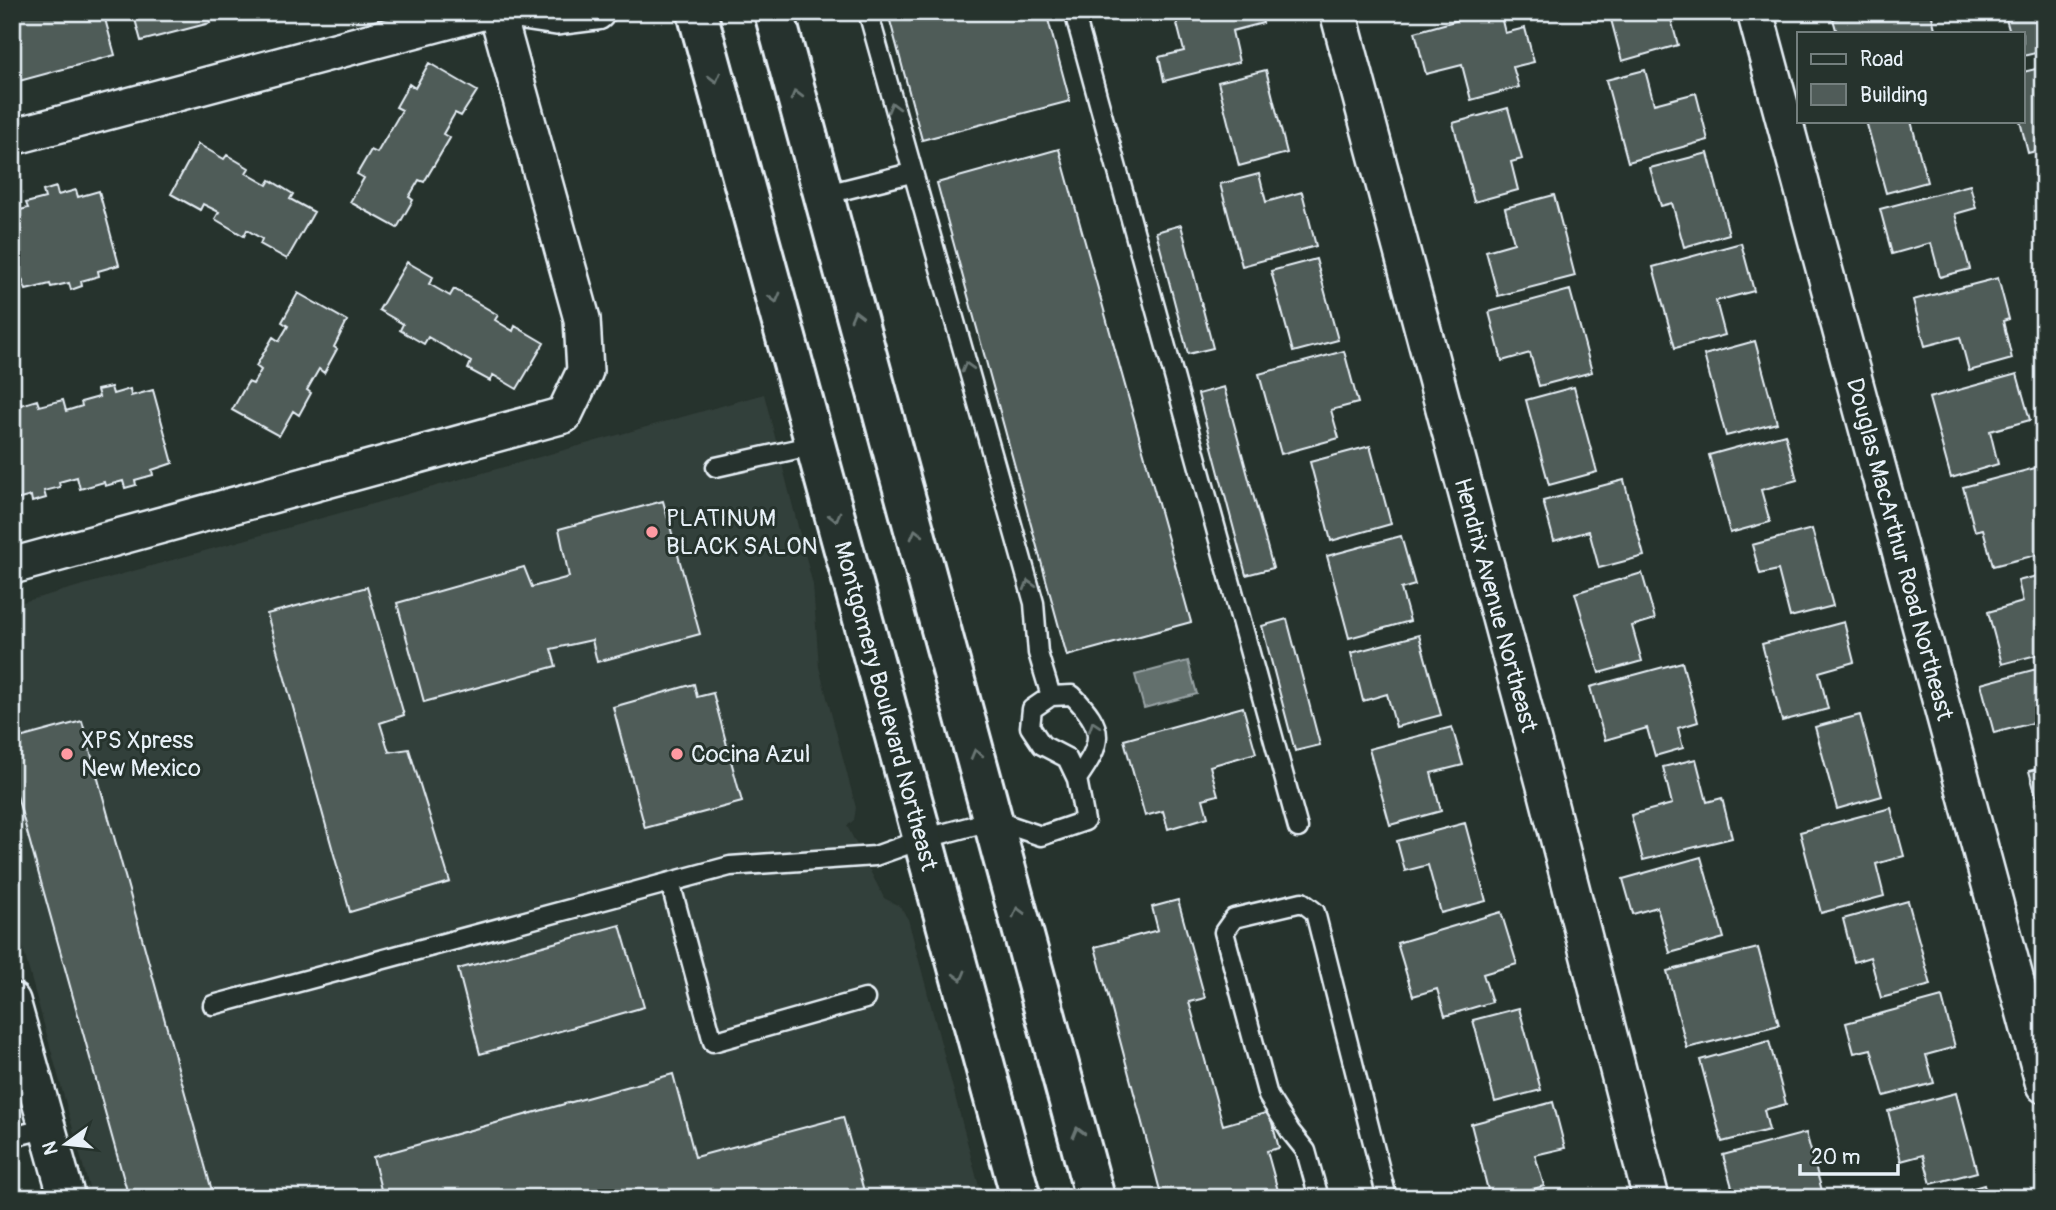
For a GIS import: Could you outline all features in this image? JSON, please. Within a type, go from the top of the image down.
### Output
[{"type":"main road","name":"Montgomery Boulevard Northeast","points":[[697,12],[1021,1198]]},
{"type":"main road","points":[[774,12],[1096,1198]]},
{"type":"street","points":[[12,137],[481,12]]},
{"type":"street","points":[[12,566],[564,415],[585,371],[582,319],[497,12]]},
{"type":"street","points":[[524,12],[557,17],[597,12]]},
{"type":"street","name":"Hendrix Avenue Northeast","points":[[1338,12],[1546,790],[1651,1198]]},
{"type":"street","name":"Douglas MacArthur Road Northeast","points":[[1755,12],[2044,1085]]},
{"type":"street","points":[[12,1001],[67,1198]]},
{"type":"lane","points":[[868,12],[911,173],[1034,603],[1038,653],[1051,696]]},
{"type":"lane","points":[[1074,12],[1298,828]]},
{"type":"lane","points":[[823,195],[911,173]]},
{"type":"lane","points":[[716,467],[815,445]]},
{"type":"lane","points":[[214,1005],[730,866],[875,856],[923,839],[993,820],[1041,836],[1085,821],[1077,779],[1067,758],[1042,745],[1030,727],[1032,709],[1051,696],[1072,695],[1088,711],[1098,734],[1094,755],[1077,779]]},
{"type":"lane","points":[[670,882],[713,1042],[865,999]]},
{"type":"lane","points":[[1319,1198],[1307,1151],[1290,1131],[1268,1096],[1224,932],[1234,918],[1302,902],[1315,912],[1387,1198]]},
{"type":"lane","points":[[12,1137],[48,1128]]},
{"type":"shaded area","points":[[764,394],[813,585],[819,667],[856,808],[854,820],[847,826],[884,898],[899,906],[908,919],[982,1198],[92,1198],[12,909],[12,605]]},
{"type":"shaded area","points":[[1188,661],[1197,694],[1144,708],[1135,675]]},
{"type":"building","points":[[35,12],[103,12],[115,55],[12,83],[12,19],[13,23],[19,21],[18,17]]},
{"type":"building","points":[[133,12],[220,12],[208,15],[210,23],[141,41]]},
{"type":"building","points":[[905,12],[1046,12],[1070,101],[922,140],[889,17]]},
{"type":"building","points":[[1174,12],[1260,12],[1263,23],[1232,31],[1239,62],[1164,81],[1159,57],[1184,51]]},
{"type":"building","points":[[1487,12],[1500,12],[1505,33],[1525,28],[1534,62],[1513,67],[1519,87],[1471,100],[1462,65],[1426,74],[1415,32]]},
{"type":"building","points":[[1609,12],[1669,12],[1678,45],[1622,61]]},
{"type":"building","points":[[1858,12],[1931,12],[1936,32],[1837,32],[1833,19]]},
{"type":"building","points":[[2004,12],[2044,12],[2044,51],[2024,56],[2024,32],[2010,32]]},
{"type":"building","points":[[429,63],[477,91],[461,116],[455,113],[443,134],[450,138],[424,182],[419,180],[409,197],[413,200],[397,228],[350,202],[364,178],[357,174],[371,150],[377,153],[402,110],[396,107],[409,84],[415,88]]},
{"type":"building","points":[[2044,67],[2044,149],[2028,153],[2020,122],[2024,122],[2024,72]]},
{"type":"building","points":[[1266,70],[1287,153],[1239,166],[1218,82]]},
{"type":"building","points":[[1645,70],[1654,104],[1696,93],[1708,140],[1628,162],[1606,80]]},
{"type":"building","points":[[1508,108],[1522,159],[1511,162],[1518,190],[1474,202],[1453,123]]},
{"type":"building","points":[[1866,122],[1911,122],[1927,182],[1886,193]]},
{"type":"building","points":[[198,144],[224,159],[227,155],[249,168],[246,173],[267,185],[270,180],[293,194],[290,199],[314,212],[287,259],[260,244],[262,239],[247,230],[244,236],[215,219],[219,212],[203,204],[200,210],[171,194]]},
{"type":"building","points":[[1059,149],[1191,622],[1067,656],[937,183]]},
{"type":"building","points":[[1708,153],[1729,234],[1684,247],[1672,203],[1661,206],[1650,168]]},
{"type":"building","points":[[1259,174],[1266,202],[1302,192],[1316,246],[1242,266],[1220,184]]},
{"type":"building","points":[[1970,185],[1976,208],[1955,214],[1970,269],[1940,277],[1931,243],[1892,254],[1880,209]]},
{"type":"building","points":[[56,187],[58,195],[76,190],[78,197],[99,191],[119,265],[98,271],[99,276],[81,281],[82,286],[71,290],[69,283],[26,290],[22,279],[12,281],[12,212],[28,208],[26,203],[45,198],[43,191]]},
{"type":"building","points":[[1554,195],[1575,276],[1498,296],[1486,251],[1514,243],[1505,208]]},
{"type":"building","points":[[1181,225],[1213,348],[1188,354],[1156,232]]},
{"type":"building","points":[[1741,243],[1754,291],[1716,301],[1725,335],[1675,348],[1653,267]]},
{"type":"building","points":[[1316,259],[1338,340],[1293,352],[1271,271]]},
{"type":"building","points":[[407,262],[433,277],[429,284],[450,296],[454,289],[498,315],[495,320],[513,331],[515,326],[544,343],[517,389],[493,375],[490,381],[468,369],[471,362],[428,337],[424,344],[400,330],[403,324],[379,310]]},
{"type":"building","points":[[1998,278],[2009,319],[2003,321],[2012,359],[1969,371],[1960,337],[1925,346],[1913,300]]},
{"type":"building","points":[[1570,290],[1592,372],[1539,386],[1530,353],[1502,361],[1489,312]]},
{"type":"building","points":[[298,293],[347,321],[334,347],[337,349],[324,373],[319,369],[307,390],[311,393],[299,415],[293,411],[279,436],[232,410],[248,382],[253,384],[261,370],[256,366],[273,337],[279,341],[288,326],[282,322]]},
{"type":"building","points":[[1755,341],[1777,423],[1726,436],[1704,355]]},
{"type":"building","points":[[1344,351],[1358,403],[1331,410],[1339,438],[1281,454],[1259,374]]},
{"type":"building","points":[[2017,374],[2030,420],[1990,431],[1998,464],[1951,478],[1929,398]]},
{"type":"building","points":[[111,387],[113,394],[130,389],[131,396],[153,390],[173,463],[152,470],[153,475],[135,480],[136,485],[125,488],[123,481],[105,486],[104,482],[80,489],[77,477],[59,482],[60,487],[44,491],[46,498],[32,502],[31,496],[13,501],[12,398],[19,396],[21,405],[37,400],[39,406],[63,400],[66,411],[82,406],[81,402],[99,397],[97,390]]},
{"type":"building","points":[[1224,387],[1273,568],[1246,575],[1198,394]]},
{"type":"building","points":[[1574,387],[1597,472],[1549,485],[1526,400]]},
{"type":"building","points":[[1785,434],[1797,480],[1761,490],[1770,522],[1730,533],[1709,455]]},
{"type":"building","points":[[1370,446],[1391,524],[1331,541],[1310,462]]},
{"type":"building","points":[[2039,467],[2040,471],[2044,470],[2044,553],[1993,566],[1983,529],[1975,531],[1963,487]]},
{"type":"building","points":[[1624,480],[1644,556],[1599,568],[1589,531],[1554,541],[1543,501]]},
{"type":"building","points":[[663,501],[700,634],[597,662],[592,640],[551,649],[556,666],[424,702],[397,603],[524,567],[532,587],[569,577],[559,529]]},
{"type":"building","points":[[1812,529],[1833,606],[1790,617],[1778,570],[1760,574],[1752,545]]},
{"type":"building","points":[[1401,536],[1415,585],[1401,589],[1410,621],[1349,638],[1327,556]]},
{"type":"building","points":[[1642,573],[1655,619],[1632,626],[1642,661],[1599,673],[1575,593]]},
{"type":"building","points":[[2044,574],[2044,653],[2002,664],[1988,612],[2023,602],[2018,581]]},
{"type":"building","points":[[367,587],[404,715],[380,723],[389,752],[409,749],[450,882],[350,912],[267,614]]},
{"type":"building","points":[[1287,619],[1320,745],[1295,751],[1262,626]]},
{"type":"building","points":[[1844,622],[1854,662],[1819,672],[1828,709],[1782,721],[1762,644]]},
{"type":"building","points":[[1419,635],[1441,715],[1396,727],[1387,694],[1363,701],[1351,653]]},
{"type":"building","points":[[1682,662],[1698,722],[1678,728],[1683,748],[1655,756],[1647,728],[1605,740],[1590,687]]},
{"type":"building","points":[[2044,667],[2044,720],[1994,733],[1981,684]]},
{"type":"building","name":"Cocina Azul","points":[[694,684],[697,697],[713,693],[742,802],[645,828],[613,707]]},
{"type":"building","points":[[1243,707],[1256,753],[1210,766],[1218,795],[1203,799],[1208,817],[1168,829],[1163,811],[1145,816],[1124,740]]},
{"type":"building","points":[[1860,715],[1882,796],[1837,809],[1815,727]]},
{"type":"building","points":[[82,721],[214,1198],[129,1198],[12,778],[12,740]]},
{"type":"building","points":[[1452,727],[1463,765],[1431,773],[1441,811],[1390,825],[1369,749]]},
{"type":"building","points":[[1696,759],[1707,802],[1722,798],[1732,838],[1643,860],[1631,815],[1672,804],[1663,767]]},
{"type":"building","points":[[2044,767],[2044,825],[2029,771]]},
{"type":"building","points":[[1891,808],[1904,856],[1876,864],[1884,896],[1821,913],[1800,832]]},
{"type":"building","points":[[1465,823],[1486,901],[1441,913],[1428,865],[1405,871],[1397,841]]},
{"type":"building","points":[[1701,857],[1724,938],[1670,953],[1657,907],[1633,914],[1623,879]]},
{"type":"building","points":[[1178,900],[1205,998],[1189,1002],[1223,1125],[1269,1112],[1279,1148],[1267,1151],[1280,1198],[1162,1198],[1095,947],[1158,930],[1152,907]]},
{"type":"building","points":[[1908,901],[1931,985],[1881,998],[1870,957],[1854,962],[1843,919]]},
{"type":"building","points":[[1501,912],[1517,964],[1483,974],[1492,1002],[1445,1016],[1437,989],[1413,996],[1397,943]]},
{"type":"building","points":[[620,925],[644,1007],[480,1054],[458,969]]},
{"type":"building","points":[[1758,948],[1779,1025],[1687,1048],[1667,971]]},
{"type":"building","points":[[1942,997],[1955,1047],[1926,1055],[1934,1083],[1884,1096],[1871,1049],[1854,1053],[1846,1023]]},
{"type":"building","points":[[1519,1008],[1541,1090],[1495,1102],[1473,1020]]},
{"type":"building","points":[[1769,1041],[1786,1104],[1764,1110],[1769,1130],[1722,1142],[1700,1060]]},
{"type":"building","points":[[673,1074],[695,1157],[843,1117],[866,1198],[383,1198],[373,1157]]},
{"type":"building","points":[[1956,1093],[1977,1172],[1931,1184],[1923,1155],[1901,1161],[1888,1111]]},
{"type":"building","points":[[1553,1102],[1565,1148],[1535,1155],[1544,1186],[1501,1198],[1490,1198],[1471,1124]]},
{"type":"building","points":[[1806,1133],[1824,1198],[1735,1198],[1723,1155]]},
{"type":"building","points":[[1984,1185],[1988,1198],[1937,1198]]},
{"type":"place","name":"PLATINUM BLACK SALON","points":[[652,532]]},
{"type":"place","name":"XPS Xpress New Mexico","points":[[67,754]]},
{"type":"place","name":"Cocina Azul","points":[[677,754]]}]
